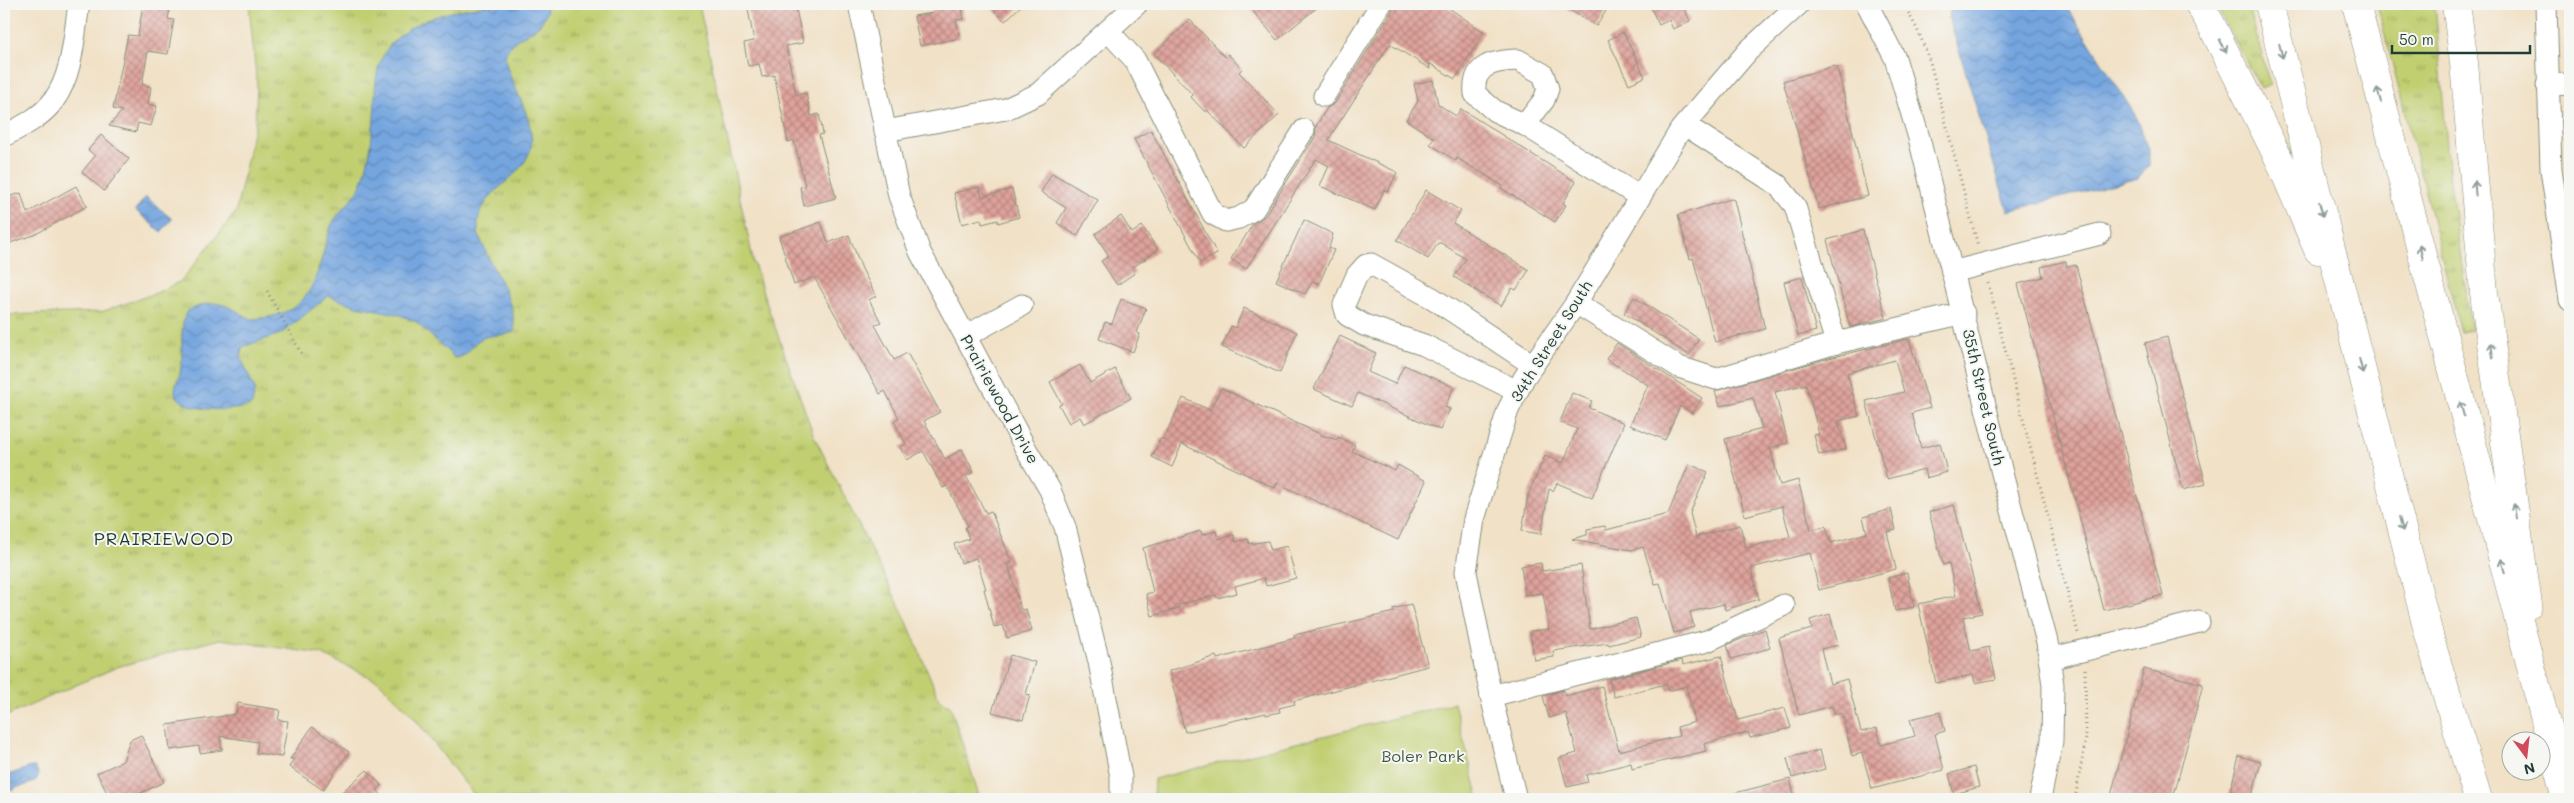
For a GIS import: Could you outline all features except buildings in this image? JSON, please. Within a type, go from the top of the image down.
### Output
[{"type":"highway","points":[[2199,4],[2279,159],[2352,330]]},
{"type":"highway","points":[[2269,4],[2430,639],[2478,799]]},
{"type":"highway","points":[[2356,4],[2545,730]]},
{"type":"highway","points":[[2456,4],[2464,63],[2484,293],[2546,730]]},
{"type":"highway","points":[[2464,4],[2464,63]]},
{"type":"highway","points":[[2552,752],[2566,799]]},
{"type":"street","points":[[4,136],[32,120],[54,101],[67,74],[79,4]]},
{"type":"street","name":"Prairiewood Drive","points":[[859,4],[899,196],[920,252],[1050,490],[1065,526],[1099,662],[1121,777],[1121,799]]},
{"type":"street","points":[[884,131],[1006,109],[1038,94],[1137,4]]},
{"type":"street","points":[[1324,96],[1382,4]]},
{"type":"street","name":"34th Street South","points":[[1516,799],[1491,696],[1466,572],[1474,519],[1508,410],[1533,365],[1576,303],[1685,125],[1748,51],[1799,4]]},
{"type":"street","name":"35th Street South","points":[[1867,4],[1881,28],[1903,83],[1964,313],[2049,659],[2053,685],[2052,741],[2040,799]]},
{"type":"street","points":[[2546,4],[2551,169],[2567,263],[2570,300]]},
{"type":"street","points":[[1108,31],[1135,60],[1213,214],[1226,221],[1239,218],[1254,209],[1304,130]]},
{"type":"street","points":[[2547,85],[2570,84]]},
{"type":"street","points":[[1685,125],[1778,185],[1795,206],[1836,342]]},
{"type":"street","points":[[1525,126],[1640,197]]},
{"type":"street","points":[[1952,272],[2100,234]]},
{"type":"street","points":[[1517,391],[1424,345],[1364,325],[1346,314],[1344,305],[1357,275],[1366,265],[1372,264],[1390,273],[1434,299],[1533,365]]},
{"type":"street","points":[[1576,303],[1679,367],[1716,379],[1836,342],[1964,313]]},
{"type":"street","points":[[966,336],[1022,305]]},
{"type":"street","points":[[1491,696],[1707,641],[1784,605]]},
{"type":"street","points":[[2049,659],[2199,622]]},
{"type":"path","points":[[1904,4],[1919,33],[1930,62],[2082,651],[2087,686],[2086,738],[2075,799]]},
{"type":"path","points":[[267,291],[302,355]]},
{"type":"green space","points":[[249,4],[699,4],[753,260],[765,299],[814,436],[905,617],[940,701],[950,705],[980,799],[477,799],[412,715],[378,681],[321,654],[220,639],[117,667],[4,717],[4,315],[101,312],[156,293],[181,281],[236,212],[255,123],[257,87]]},
{"type":"green space","points":[[2215,4],[2248,4],[2270,85],[2261,89]]},
{"type":"green space","points":[[2377,4],[2435,4],[2450,182],[2471,330],[2461,332]]},
{"type":"green space","name":"Boler Park","points":[[1454,703],[1479,799],[1153,799],[1154,779]]},
{"type":"water","points":[[497,4],[545,4],[547,11],[540,24],[516,40],[506,53],[509,72],[530,125],[532,139],[530,151],[517,172],[483,206],[479,217],[479,234],[512,310],[514,332],[483,338],[476,342],[464,356],[455,358],[415,321],[397,314],[357,306],[328,296],[281,334],[242,347],[241,358],[255,389],[252,405],[224,410],[200,408],[181,401],[176,395],[175,390],[180,373],[182,327],[186,312],[205,304],[213,303],[234,309],[251,319],[272,316],[288,311],[300,302],[309,291],[315,278],[330,229],[362,182],[367,167],[371,142],[378,69],[381,60],[392,43],[414,26],[427,20],[455,11]]},
{"type":"water","points":[[1951,4],[2065,4],[2137,118],[2149,150],[2149,166],[2138,178],[2008,211],[1949,18]]},
{"type":"water","points":[[146,197],[172,219],[161,232],[135,210]]},
{"type":"water","points":[[35,767],[38,772],[36,780],[14,788],[14,791],[10,790],[5,783],[5,776]]},
{"type":"district","name":"PRAIRIEWOOD","points":[[164,539]]}]
